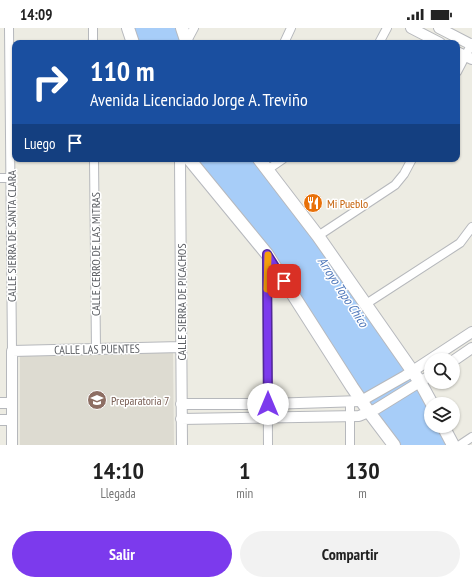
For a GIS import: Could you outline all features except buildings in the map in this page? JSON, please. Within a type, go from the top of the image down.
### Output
[{"type":"main road","points":[[128,28],[132,40]]},
{"type":"main road","points":[[182,28],[186,40]]},
{"type":"main road","points":[[191,162],[267,254],[360,400],[372,411],[394,445]]},
{"type":"main road","points":[[261,162],[318,236],[366,304],[408,373],[426,397]]},
{"type":"main road","points":[[447,433],[453,445]]},
{"type":"street","name":"CALLE SIERRA DE SANTA CLARA","points":[[9,28],[12,108],[12,445]]},
{"type":"street","points":[[93,28],[93,40]]},
{"type":"street","points":[[188,40],[194,28]]},
{"type":"street","points":[[285,40],[291,28]]},
{"type":"street","points":[[381,40],[387,28]]},
{"type":"street","points":[[411,28],[434,40]]},
{"type":"street","points":[[439,28],[472,45],[460,66]]},
{"type":"street","name":"CALLE CERRO DE LAS MITRAS","points":[[94,162],[96,350]]},
{"type":"street","name":"CALLE SIERRA DE PICACHOS","points":[[180,162],[182,445]]},
{"type":"street","points":[[267,170],[279,162]]},
{"type":"street","points":[[318,236],[395,184],[404,174],[410,162]]},
{"type":"street","points":[[0,178],[11,178]]},
{"type":"street","points":[[366,304],[460,243],[472,227]]},
{"type":"street","points":[[267,254],[268,445]]},
{"type":"street","points":[[181,404],[268,404],[360,400],[408,373],[472,332]]},
{"type":"street","name":"CALLE LAS PUENTES","points":[[12,351],[181,347]]},
{"type":"street","points":[[460,356],[472,348]]},
{"type":"street","points":[[182,419],[359,416],[372,411],[424,380]]},
{"type":"street","points":[[350,445],[350,416],[360,400]]},
{"type":"street","points":[[0,403],[12,403]]},
{"type":"street","points":[[0,420],[12,420]]},
{"type":"street","points":[[460,445],[472,437]]},
{"type":"shaded area","name":"Preparatoria 7","points":[[173,352],[174,445],[20,445],[20,354]]},
{"type":"water","points":[[128,28],[182,28],[186,40],[132,40]]},
{"type":"water","name":"Arroyo Topo Chico","points":[[191,162],[261,162],[426,397],[424,397],[424,433],[447,433],[453,445],[394,445],[267,254]]},
{"type":"slow traffic","points":[[267,289],[267,254],[268,255]]},
{"type":"place","name":"Mi Pueblo","points":[[313,203]]},
{"type":"place","name":"Preparatoria 7","points":[[97,400]]},
{"type":"route","points":[[268,404],[267,254],[284,281]]}]
